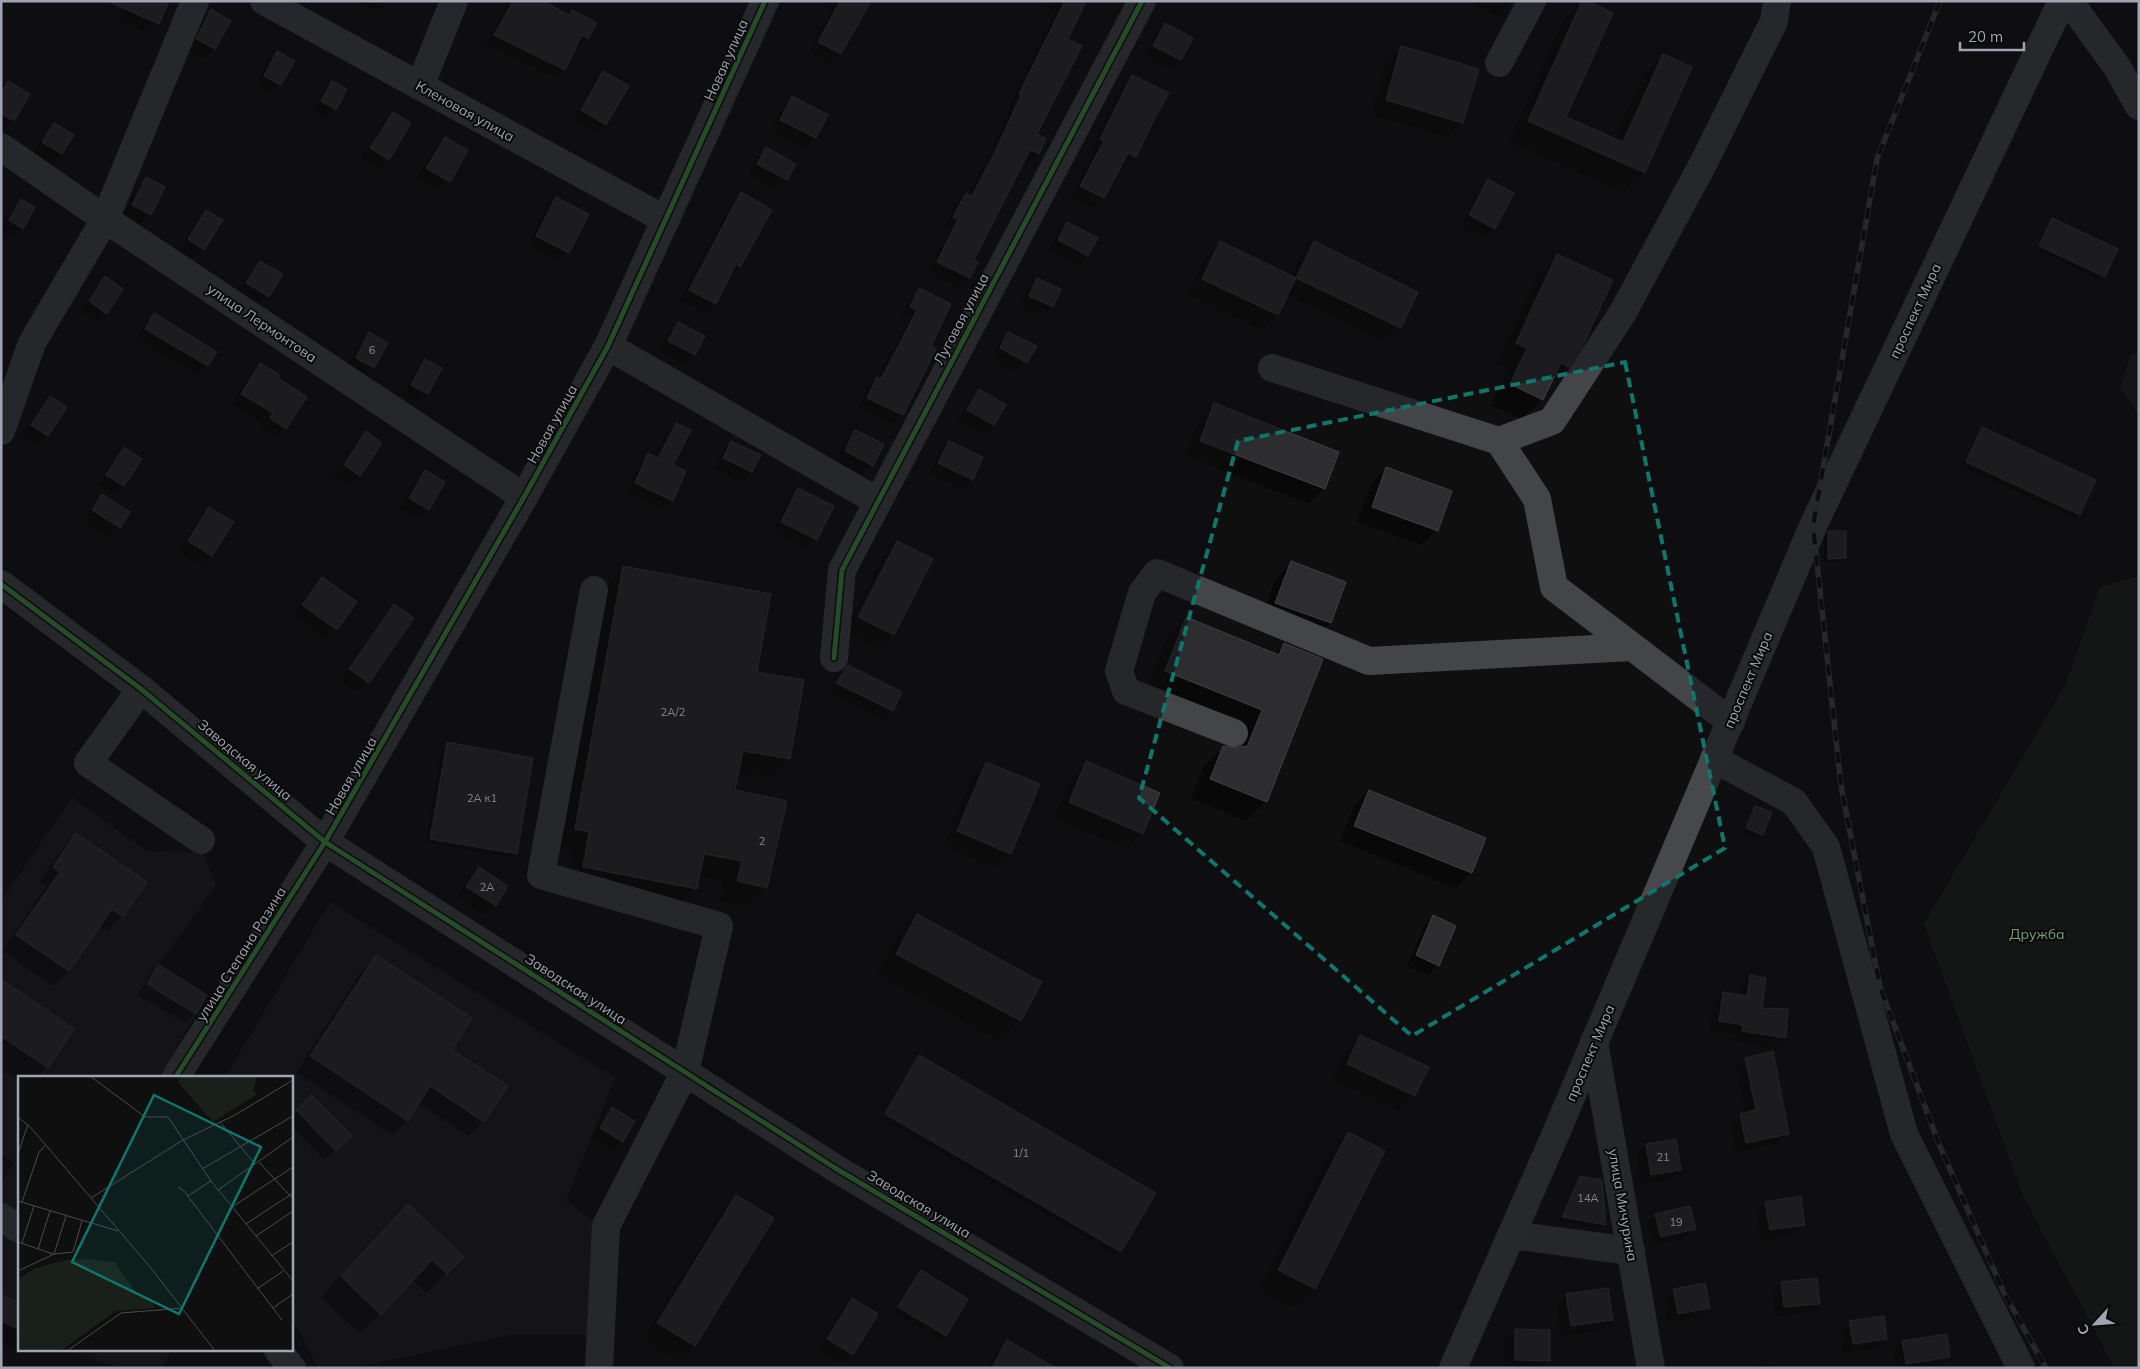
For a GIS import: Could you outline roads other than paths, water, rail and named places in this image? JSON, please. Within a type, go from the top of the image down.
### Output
[{"type":"main road","name":"проспект Мира","points":[[1453,1368],[1731,722],[1813,526],[2062,1]]},
{"type":"street","points":[[1,431],[32,343],[105,219],[195,1]]},
{"type":"street","name":"Кленовая улица","points":[[264,1],[666,220]]},
{"type":"street","points":[[420,86],[454,1]]},
{"type":"street","name":"Новая улица","points":[[326,842],[524,498],[608,346],[765,1]]},
{"type":"street","name":"Луговая улица","points":[[834,658],[842,570],[1142,1]]},
{"type":"street","points":[[1498,62],[1532,1]]},
{"type":"street","points":[[1272,368],[1499,441],[1552,421],[1622,314],[1704,162],[1774,21],[1777,1]]},
{"type":"street","points":[[2069,1],[2117,67],[2139,106]]},
{"type":"street","name":"улица Лермонтова","points":[[1,147],[105,219],[524,498]]},
{"type":"street","points":[[608,346],[877,501]]},
{"type":"street","points":[[1499,441],[1537,499],[1554,587],[1731,722]]},
{"type":"street","points":[[1234,733],[1126,691],[1119,671],[1142,593],[1158,572],[1369,661],[1632,647]]},
{"type":"street","name":"Заводская улица","points":[[1,584],[141,688],[326,842],[835,1168],[1170,1368]]},
{"type":"street","points":[[594,590],[541,875],[718,926],[685,1072],[606,1226],[600,1368]]},
{"type":"street","points":[[141,688],[88,763],[201,840]]},
{"type":"street","points":[[1714,759],[1794,802],[1826,847],[1904,1134],[2021,1368]]},
{"type":"street","name":"улица Степана Разина","points":[[176,1076],[326,842]]},
{"type":"street","name":"улица Мичурина","points":[[1594,1042],[1651,1368]]},
{"type":"street","points":[[1,1217],[18,1228]]},
{"type":"street","points":[[1511,1235],[1631,1251]]},
{"type":"street","points":[[267,1368],[271,1352]]},
{"type":"street","points":[[280,1352],[292,1368]]},
{"type":"railway","points":[[1940,1],[1877,159],[1813,526],[1841,786],[1880,987],[1939,1144],[2004,1293],[2046,1368]]},
{"type":"park label","name":"Дружба","points":[[2037,934]]}]
